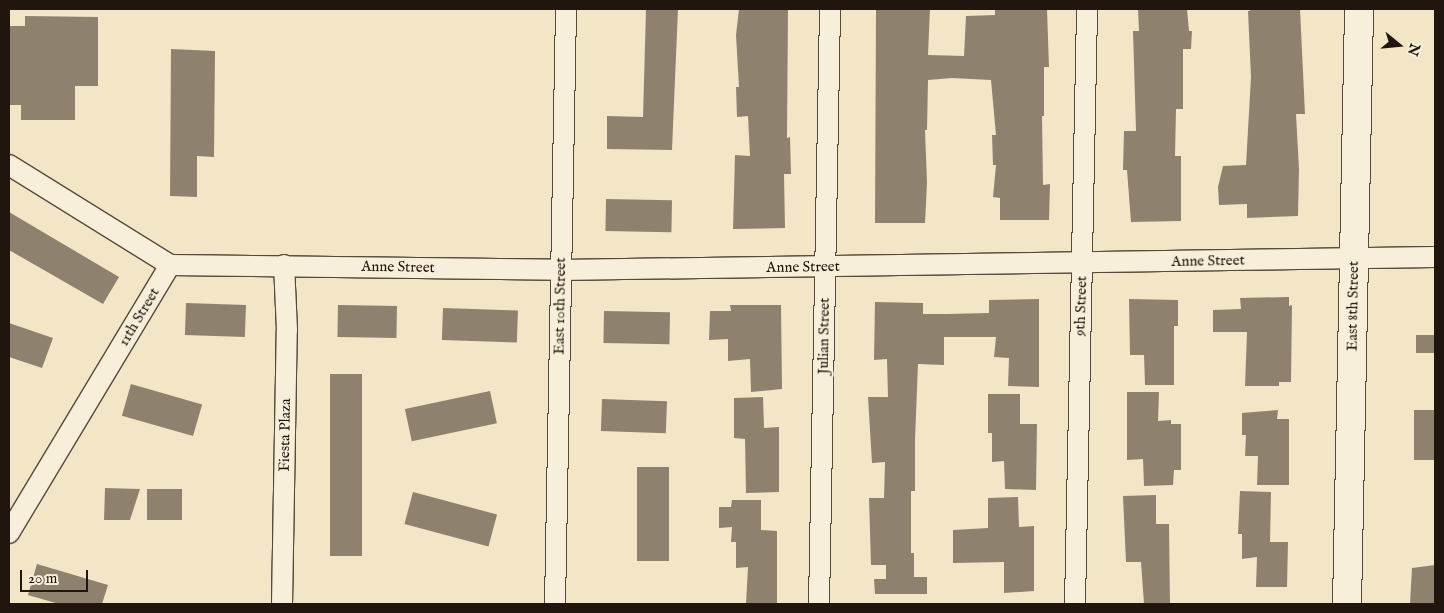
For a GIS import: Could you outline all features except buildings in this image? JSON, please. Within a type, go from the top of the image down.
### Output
[{"type":"street","name":"East 10th Street","points":[[555,604],[566,9]]},
{"type":"street","name":"Julian Street","points":[[819,604],[830,9]]},
{"type":"street","name":"9th Street","points":[[1075,604],[1087,9]]},
{"type":"street","name":"East 8th Street","points":[[1347,604],[1359,9]]},
{"type":"street","points":[[9,165],[170,265]]},
{"type":"street","name":"Anne Street","points":[[170,265],[561,270],[1435,256]]},
{"type":"street","name":"11th Street","points":[[9,533],[170,265]]},
{"type":"street","name":"Fiesta Plaza","points":[[282,604],[288,330],[284,265]]}]
